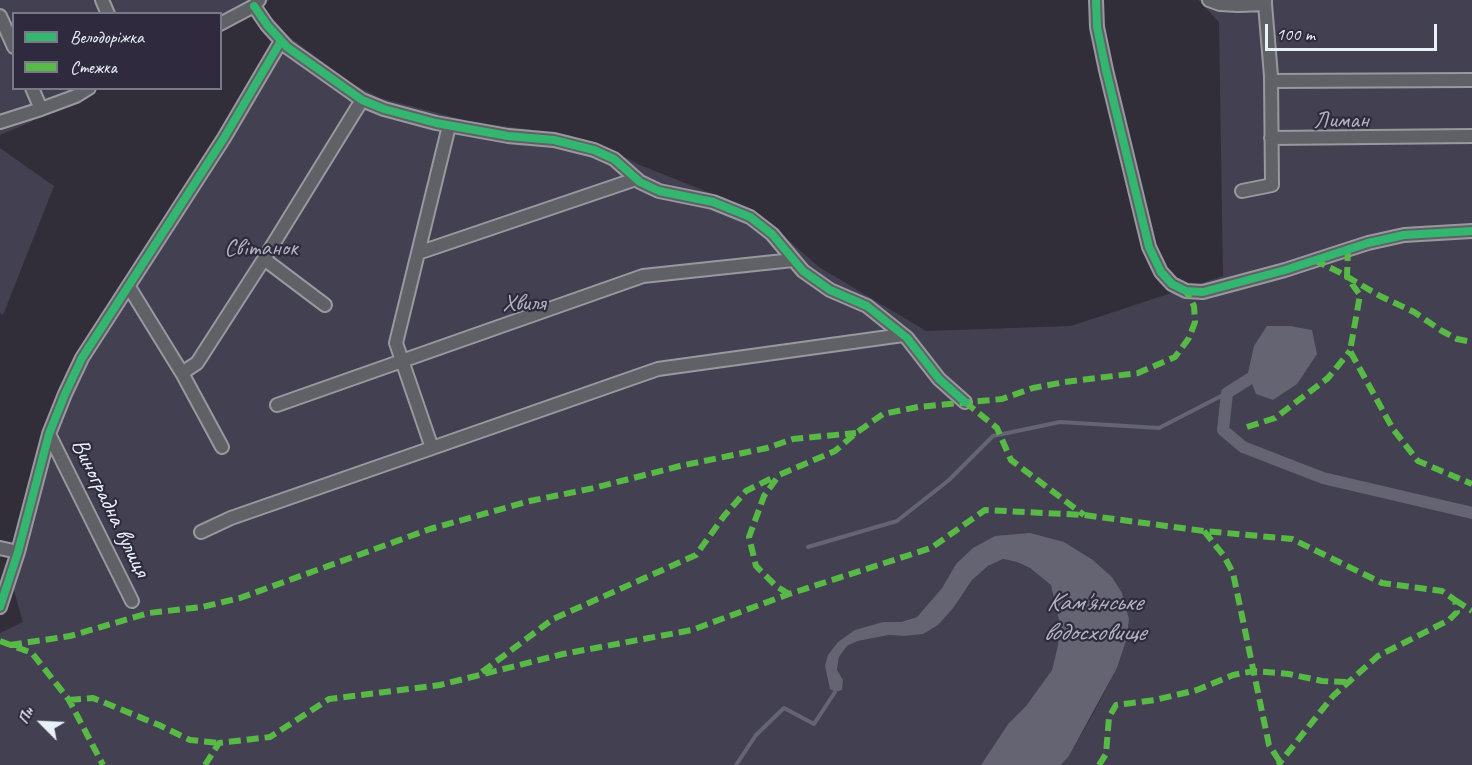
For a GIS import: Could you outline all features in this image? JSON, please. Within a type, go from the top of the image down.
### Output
[{"type":"street","points":[[1096,0],[1097,27],[1149,248],[1161,272],[1172,284],[1186,291],[1203,292],[1285,270],[1368,243],[1404,235],[1472,231]]},
{"type":"street","points":[[1209,0],[1220,4],[1265,2],[1271,81],[1272,185],[1242,191]]},
{"type":"street","points":[[222,23],[256,3],[267,25],[281,41],[362,100],[384,109],[449,126],[508,136],[554,140],[594,150],[614,159],[636,179],[659,191],[713,202],[750,217],[772,234],[803,271],[830,290],[867,306],[903,335],[939,379],[965,402]]},
{"type":"street","points":[[0,16],[12,42]]},
{"type":"street","points":[[0,608],[18,552],[49,434],[64,394],[82,358],[224,138],[281,41]]},
{"type":"street","points":[[1271,81],[1472,80]]},
{"type":"street","points":[[33,90],[41,109]]},
{"type":"street","points":[[0,122],[76,96],[86,90]]},
{"type":"street","points":[[182,374],[197,363],[362,100]]},
{"type":"street","points":[[432,448],[396,343],[449,126]]},
{"type":"street","points":[[1271,138],[1472,136]]},
{"type":"street","points":[[418,253],[636,179]]},
{"type":"street","points":[[264,259],[325,305]]},
{"type":"street","points":[[277,405],[643,276],[793,260]]},
{"type":"street","points":[[129,287],[182,374],[222,447]]},
{"type":"street","points":[[201,532],[231,519],[658,369],[903,335]]},
{"type":"street","name":"Виноградна вулиця","points":[[49,434],[132,601]]},
{"type":"street","points":[[0,549],[18,552]]},
{"type":"green space","points":[[0,0],[269,0],[266,4],[222,20],[222,12],[12,12],[12,90],[70,90],[63,93],[31,122],[0,135]]},
{"type":"green space","points":[[1198,0],[1472,0],[1472,765],[1061,765],[1069,756],[1093,714],[1117,668],[1126,641],[1112,577],[1093,560],[1064,542],[956,564],[942,588],[917,617],[901,622],[883,622],[838,642],[837,670],[839,657],[847,646],[858,641],[889,635],[903,636],[954,607],[972,580],[988,566],[1003,559],[1030,568],[1052,585],[1060,624],[1052,670],[1026,706],[1008,724],[981,765],[0,765],[0,633],[23,622],[12,584],[46,432],[80,358],[287,35],[349,82],[380,98],[468,121],[569,135],[606,148],[640,165],[755,211],[819,267],[926,331],[1071,326],[1223,276],[1219,22]]},
{"type":"green space","points":[[0,148],[54,186],[3,315],[0,313]]},
{"type":"water","points":[[1267,326],[1290,326],[1312,330],[1317,354],[1297,384],[1273,400],[1256,394],[1248,373],[1254,346]]},
{"type":"water","name":"Кам'янське водосховище","points":[[1030,533],[1064,542],[1093,560],[1112,577],[1122,593],[1129,619],[1126,641],[1117,668],[1069,756],[1061,765],[981,765],[1008,724],[1026,706],[1052,670],[1058,645],[1060,624],[1051,585],[1030,568],[1017,562],[1003,559],[988,566],[972,580],[954,607],[938,625],[923,634],[889,635],[858,641],[847,646],[839,657],[837,670],[843,680],[842,690],[835,692],[830,689],[825,666],[828,655],[838,642],[855,630],[883,622],[901,622],[917,617],[942,588],[956,564],[973,548],[995,536]]},
{"type":"waterway","points":[[1262,371],[1227,393],[1223,430],[1243,447],[1323,478],[1472,513]]},
{"type":"waterway","points":[[808,547],[897,521],[949,480],[993,436],[1060,422],[1159,428],[1227,393]]},
{"type":"waterway","points":[[736,765],[756,735],[784,708],[814,724],[835,692]]},
{"type":"marked path","points":[[1348,249],[1347,277],[1360,295],[1350,351],[1393,429],[1418,461],[1472,484]]},
{"type":"marked path","points":[[1314,260],[1414,312],[1457,339],[1472,342]]},
{"type":"marked path","points":[[789,594],[776,586],[756,566],[749,537],[764,496],[779,475],[835,451],[883,414],[918,407],[1002,399],[1033,388],[1138,373],[1175,357],[1189,338],[1195,322],[1194,306],[1186,291]]},
{"type":"marked path","points":[[1247,427],[1275,418],[1328,378],[1350,351]]},
{"type":"marked path","points":[[965,402],[997,428],[1011,460],[1084,515]]},
{"type":"marked path","points":[[10,645],[70,636],[149,613],[202,607],[240,598],[430,529],[530,501],[767,448],[793,439],[856,433]]},
{"type":"marked path","points":[[482,672],[553,619],[696,555],[724,516],[746,491],[776,476]]},
{"type":"marked path","points":[[205,765],[219,743],[270,737],[329,699],[440,685],[563,654],[692,630],[789,594],[931,548],[985,510],[1084,515],[1204,531],[1292,539],[1382,583],[1442,591],[1455,600],[1457,612],[1449,620],[1378,656],[1333,696],[1278,765]]},
{"type":"marked path","points":[[1204,531],[1224,556],[1233,573],[1269,745],[1282,765]]},
{"type":"marked path","points":[[1455,600],[1472,611]]},
{"type":"marked path","points":[[0,641],[32,653],[69,700],[103,765]]},
{"type":"marked path","points":[[1099,765],[1106,754],[1109,717],[1116,705],[1155,700],[1197,690],[1233,675],[1254,671],[1289,674],[1322,681],[1349,682]]},
{"type":"marked path","points":[[69,700],[93,698],[190,740],[219,743]]},
{"type":"cycle path","points":[[1096,0],[1097,27],[1106,70],[1149,247],[1161,272],[1172,284],[1186,291],[1203,292],[1285,270],[1368,243],[1404,235],[1472,231]]},
{"type":"cycle path","points":[[254,6],[287,47],[362,100],[384,109],[436,123],[508,136],[554,140],[594,150],[614,159],[640,182],[659,191],[713,202],[750,217],[772,234],[803,271],[830,290],[867,306],[907,338],[939,379],[965,402]]},
{"type":"cycle path","points":[[0,607],[18,552],[49,434],[82,358],[224,138],[281,41]]},
{"type":"park label","name":"Лиман","points":[[1341,121]]},
{"type":"park label","name":"Світанок","points":[[261,249]]},
{"type":"park label","name":"Хвиля","points":[[524,304]]}]
